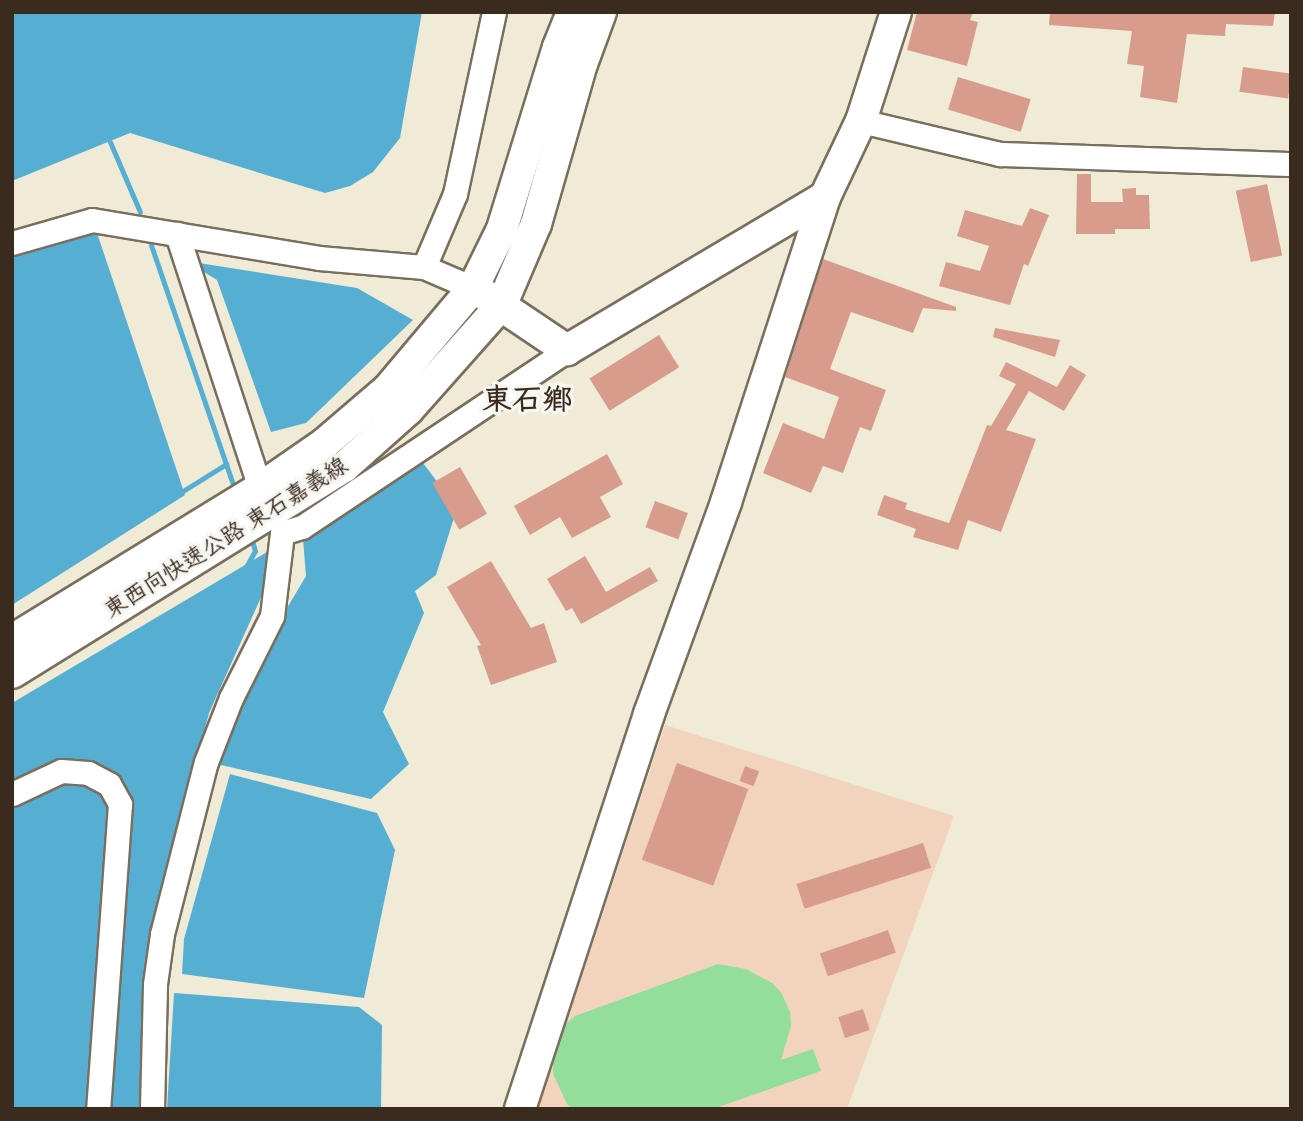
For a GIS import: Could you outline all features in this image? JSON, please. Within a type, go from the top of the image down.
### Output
[{"type":"main road","name":"東西向快速公路 東石嘉義線","points":[[12,640],[260,488],[326,443],[388,389],[472,288],[502,229],[558,47],[572,12]]},
{"type":"main road","name":"東西向快速公路 東石嘉義線","points":[[12,673],[344,467],[408,410],[502,304],[536,225],[582,64],[601,12]]},
{"type":"main road","points":[[520,1109],[649,714],[726,502],[824,197],[861,121],[897,12]]},
{"type":"main road","points":[[472,288],[502,304],[567,350],[824,197]]},
{"type":"street","points":[[424,267],[455,194],[494,12]]},
{"type":"street","points":[[861,121],[1000,154],[1291,164]]},
{"type":"street","points":[[12,243],[92,220],[319,258],[424,267],[472,288]]},
{"type":"street","points":[[177,234],[260,488]]},
{"type":"street","points":[[152,1109],[155,984],[162,934],[206,762],[231,698],[272,616],[282,533],[302,527],[567,350]]},
{"type":"street","points":[[12,794],[61,771],[88,773],[109,784],[120,804],[98,1109]]},
{"type":"shaded area","points":[[665,725],[954,816],[847,1109],[538,1109]]},
{"type":"green space","points":[[718,964],[746,969],[772,983],[781,992],[790,1012],[791,1026],[781,1060],[813,1049],[821,1071],[713,1109],[572,1109],[567,1104],[553,1074],[553,1047],[566,1024],[575,1016]]},
{"type":"water","points":[[12,12],[422,12],[400,138],[373,172],[350,186],[325,193],[130,133],[12,181]]},
{"type":"water","points":[[93,221],[185,495],[12,605],[12,248]]},
{"type":"water","points":[[186,261],[357,288],[413,320],[306,423],[271,432],[217,280]]},
{"type":"water","points":[[420,459],[457,508],[436,575],[415,591],[424,613],[383,712],[409,764],[371,799],[212,763],[242,684],[306,576],[302,527]]},
{"type":"water","points":[[267,552],[267,584],[209,713],[177,835],[146,1109],[106,1109],[119,899],[131,810],[129,800],[112,773],[81,760],[70,760],[12,785],[12,703]]},
{"type":"water","points":[[230,774],[377,813],[395,850],[364,998],[182,974],[184,939]]},
{"type":"water","points":[[59,779],[94,784],[112,803],[89,1109],[12,1109],[12,800]]},
{"type":"water","points":[[174,993],[359,1007],[382,1025],[381,1109],[167,1109]]},
{"type":"building","points":[[917,12],[973,12],[970,20],[978,22],[967,66],[907,50]]},
{"type":"building","points":[[1050,12],[1275,12],[1273,26],[1226,24],[1225,36],[1187,34],[1177,103],[1140,97],[1144,66],[1127,64],[1132,31],[1049,25]]},
{"type":"building","points":[[1243,67],[1291,74],[1288,99],[1240,92]]},
{"type":"building","points":[[958,77],[1031,99],[1021,132],[948,110]]},
{"type":"building","points":[[1077,174],[1091,174],[1091,202],[1123,202],[1122,189],[1136,188],[1136,195],[1149,195],[1150,229],[1115,229],[1115,234],[1076,234]]},
{"type":"building","points":[[1267,184],[1282,255],[1251,262],[1236,191]]},
{"type":"building","points":[[1030,208],[1049,215],[1028,266],[1024,264],[1010,305],[939,286],[946,262],[980,271],[989,246],[957,236],[965,210],[1022,226]]},
{"type":"building","points":[[823,259],[956,307],[956,311],[923,308],[913,333],[851,312],[830,369],[886,390],[871,431],[860,427],[843,473],[823,466],[811,493],[763,473],[783,423],[824,439],[839,397],[785,377]]},
{"type":"building","points":[[995,328],[1060,340],[1055,357],[993,337]]},
{"type":"building","points":[[659,335],[679,367],[610,411],[589,378]]},
{"type":"building","points":[[1006,362],[1057,387],[1070,365],[1086,375],[1064,411],[1029,391],[1006,430],[1036,439],[1001,532],[968,520],[958,550],[913,537],[916,529],[877,515],[884,495],[907,503],[905,509],[949,523],[987,425],[991,426],[1016,384],[999,376]]},
{"type":"building","points":[[607,454],[623,484],[600,497],[611,517],[572,538],[560,517],[530,535],[514,506]]},
{"type":"building","points":[[460,467],[487,514],[459,530],[432,483]]},
{"type":"building","points":[[655,501],[688,513],[678,539],[645,527]]},
{"type":"building","points":[[585,556],[606,592],[650,567],[658,581],[581,624],[572,608],[566,611],[547,579]]},
{"type":"building","points":[[491,561],[531,628],[544,623],[557,662],[491,685],[477,646],[481,645],[447,587]]},
{"type":"building","points":[[677,763],[748,789],[713,886],[642,860]]},
{"type":"building","points":[[745,766],[759,771],[754,786],[740,781]]},
{"type":"building","points":[[923,843],[931,868],[805,909],[797,884]]},
{"type":"building","points":[[888,930],[896,953],[828,976],[820,953]]},
{"type":"building","points":[[863,1009],[870,1030],[845,1038],[838,1017]]},
{"type":"waterway","points":[[110,142],[140,212]]},
{"type":"waterway","points":[[151,245],[235,491]]},
{"type":"waterway","points":[[178,494],[226,464]]},
{"type":"waterway","points":[[246,567],[255,551],[251,537]]},
{"type":"district","name":"東石鄉","points":[[527,400]]}]
